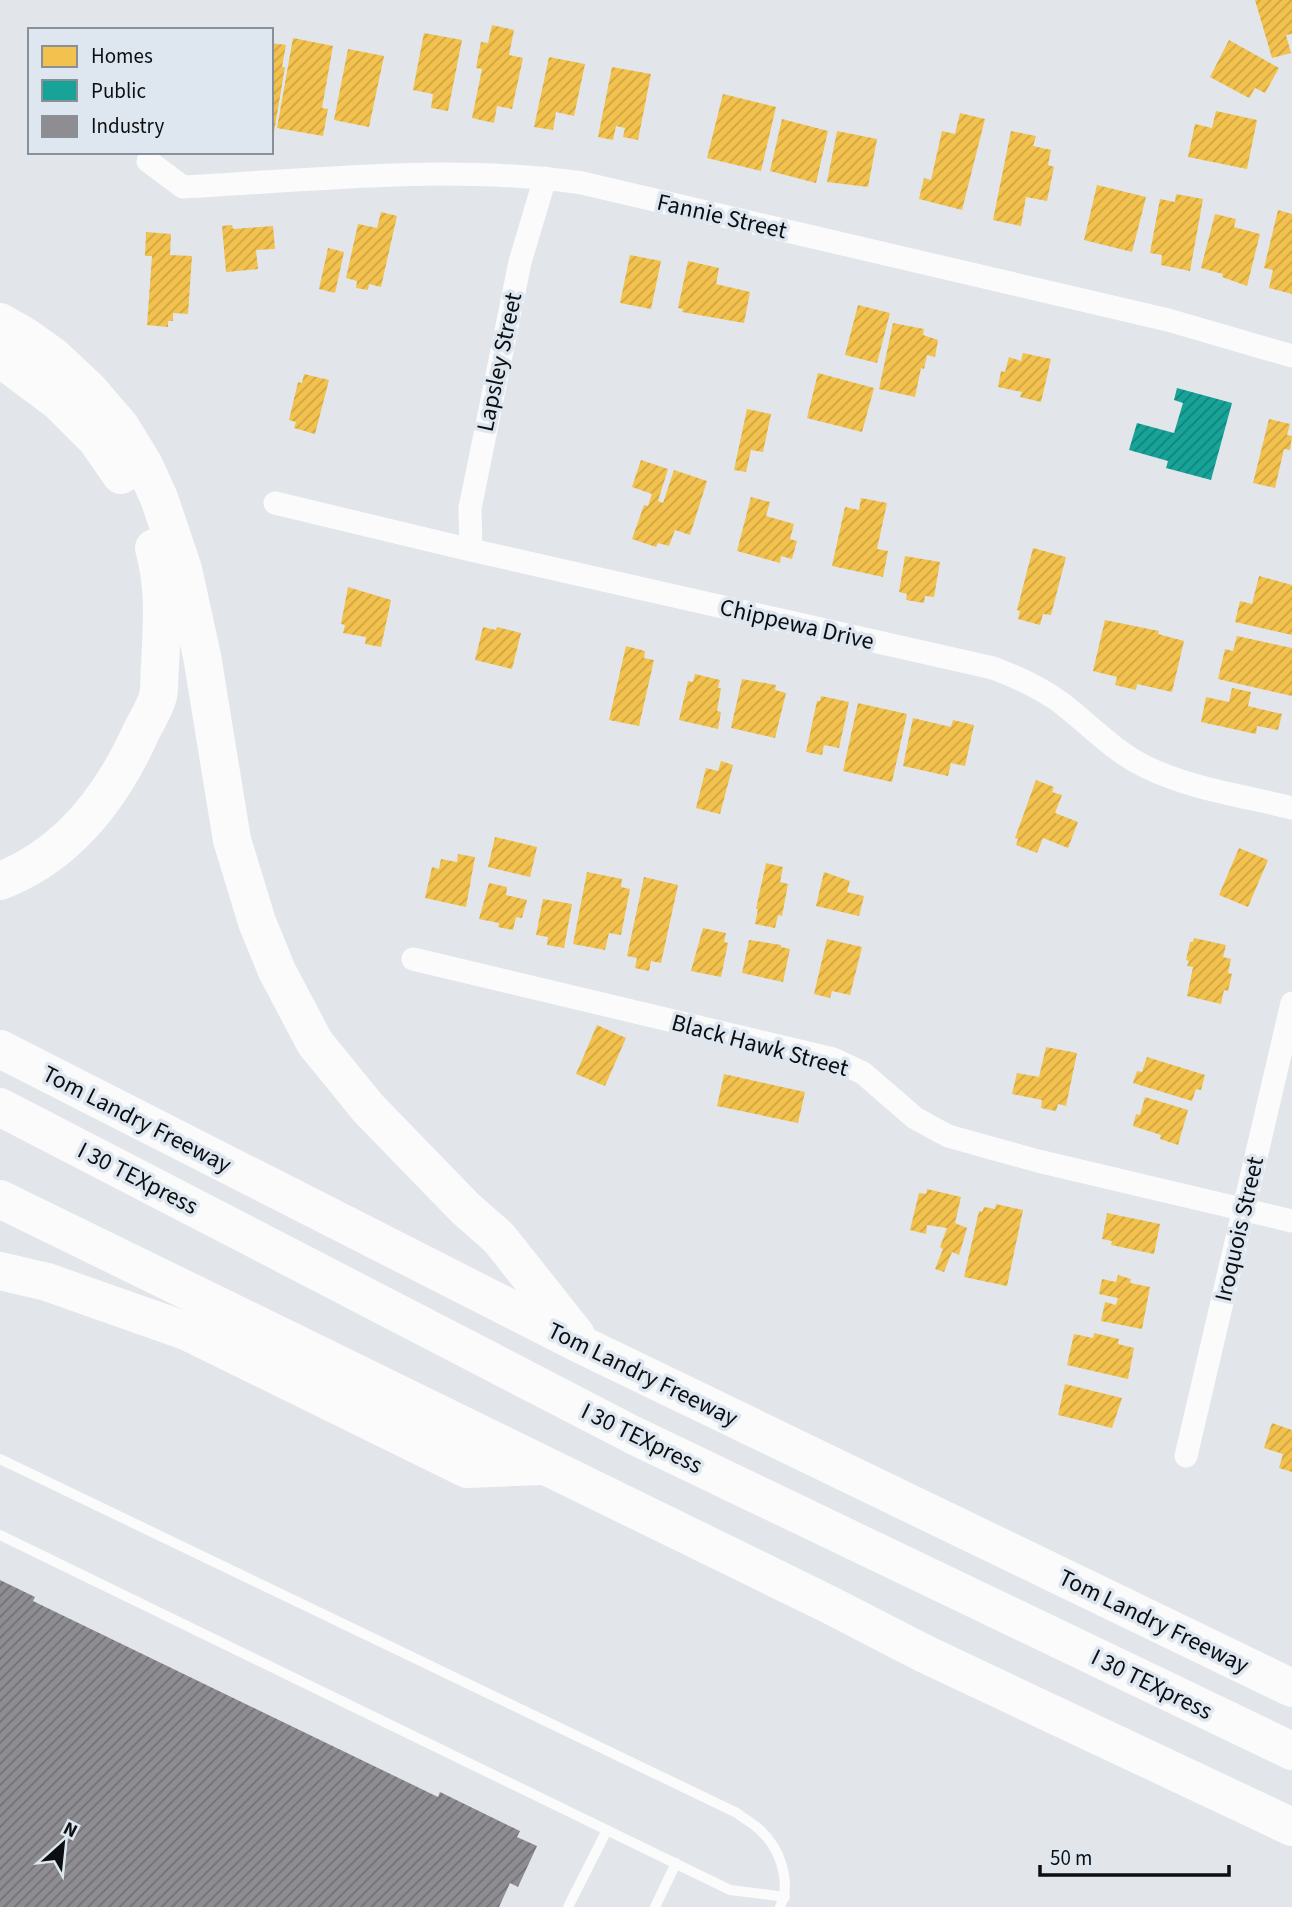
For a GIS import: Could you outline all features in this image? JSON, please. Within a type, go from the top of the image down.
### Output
[{"type":"highway","points":[[0,322],[54,357],[88,389],[120,426],[144,465],[159,498],[183,569],[202,656],[232,840],[257,922],[277,971],[315,1043],[368,1108],[465,1208],[499,1238],[584,1346]]},
{"type":"highway","points":[[0,358],[59,402],[96,439],[122,477],[147,524],[159,566],[163,621],[158,697],[130,759],[108,795],[56,850],[0,881]]},
{"type":"highway","name":"Tom Landry Freeway","points":[[0,1049],[584,1346],[1292,1688]]},
{"type":"highway","name":"I 30 TEXpress","points":[[0,1107],[633,1435],[1292,1751]]},
{"type":"highway","points":[[0,1199],[926,1654],[1292,1826]]},
{"type":"highway","points":[[0,1271],[47,1282],[186,1331],[467,1469],[546,1466]]},
{"type":"street","name":"Fannie Street","points":[[148,161],[183,187],[411,174],[483,174],[582,183],[1168,320],[1292,356]]},
{"type":"street","name":"Lapsley Street","points":[[471,550],[470,508],[481,450],[520,262],[545,178]]},
{"type":"street","name":"Chippewa Drive","points":[[275,503],[993,668],[1027,681],[1060,702],[1108,744],[1146,767],[1184,781],[1292,808]]},
{"type":"street","name":"Black Hawk Street","points":[[413,960],[832,1059],[863,1073],[915,1118],[948,1136],[1038,1161],[1292,1221]]},
{"type":"street","name":"Iroquois Street","points":[[1186,1456],[1292,1003]]},
{"type":"lane","points":[[0,1459],[737,1813],[760,1829],[774,1846],[784,1872],[783,1902],[730,1889],[0,1535]]},
{"type":"lane","points":[[568,1907],[607,1830]]},
{"type":"lane","points":[[655,1907],[676,1863]]},
{"type":"building: Homes","points":[[1255,0],[1292,0],[1292,34],[1286,35],[1291,53],[1272,58]]},
{"type":"building: Homes","points":[[492,25],[514,30],[509,55],[523,58],[512,109],[497,106],[494,123],[472,118],[482,69],[476,68],[481,42],[488,43]]},
{"type":"building: Homes","points":[[424,33],[462,40],[448,111],[431,108],[433,94],[413,90]]},
{"type":"building: Homes","points":[[293,38],[333,46],[322,108],[328,109],[323,136],[277,128]]},
{"type":"building: Homes","points":[[1229,40],[1279,68],[1265,93],[1255,88],[1249,98],[1210,77]]},
{"type":"building: Homes","points":[[273,43],[286,45],[282,67],[285,67],[273,138]]},
{"type":"building: Homes","points":[[348,49],[384,56],[369,127],[334,120]]},
{"type":"building: Homes","points":[[549,57],[585,64],[574,116],[556,112],[553,130],[534,127]]},
{"type":"building: Homes","points":[[612,67],[651,74],[638,140],[623,137],[625,128],[616,126],[613,140],[598,137]]},
{"type":"building: Homes","points":[[723,94],[776,107],[761,171],[707,158]]},
{"type":"building: Homes","points":[[1216,111],[1257,120],[1247,169],[1188,157],[1195,124],[1212,128]]},
{"type":"building: Homes","points":[[960,113],[985,119],[962,210],[919,199],[924,178],[931,180],[942,131],[955,134]]},
{"type":"building: Homes","points":[[782,119],[828,131],[816,183],[770,171]]},
{"type":"building: Homes","points":[[837,131],[877,139],[868,187],[827,182]]},
{"type":"building: Homes","points":[[1011,131],[1036,136],[1033,146],[1051,150],[1048,165],[1054,167],[1047,201],[1026,197],[1021,226],[993,220]]},
{"type":"building: Homes","points":[[1097,185],[1146,197],[1132,252],[1084,240]]},
{"type":"building: Homes","points":[[1176,194],[1203,199],[1190,271],[1161,265],[1162,255],[1150,253],[1160,199],[1175,202]]},
{"type":"building: Homes","points":[[1278,210],[1292,214],[1292,294],[1269,288],[1273,270],[1264,268]]},
{"type":"building: Homes","points":[[381,212],[397,216],[381,287],[369,284],[368,290],[356,288],[357,281],[346,278],[358,224],[377,228]]},
{"type":"building: Homes","points":[[1215,214],[1236,219],[1234,227],[1260,234],[1247,286],[1222,277],[1223,274],[1201,268]]},
{"type":"building: Homes","points":[[232,225],[233,229],[273,226],[275,249],[256,250],[258,269],[226,272],[222,226]]},
{"type":"building: Homes","points":[[146,232],[171,234],[170,255],[192,256],[188,314],[173,313],[173,321],[168,321],[168,327],[147,325],[152,256],[145,256]]},
{"type":"building: Homes","points":[[328,248],[344,252],[335,293],[319,289]]},
{"type":"building: Homes","points":[[630,255],[661,261],[651,309],[620,303]]},
{"type":"building: Homes","points":[[688,261],[719,268],[716,284],[750,292],[744,323],[682,312],[683,309],[678,308]]},
{"type":"building: Homes","points":[[858,305],[890,313],[877,363],[845,355]]},
{"type":"building: Homes","points":[[893,323],[924,329],[923,335],[938,340],[935,357],[927,355],[924,369],[921,368],[915,397],[879,389]]},
{"type":"building: Homes","points":[[1023,353],[1051,359],[1041,402],[1020,397],[1022,392],[998,387],[1001,371],[1005,372],[1009,357],[1021,361]]},
{"type":"building: Homes","points":[[818,373],[874,388],[862,432],[807,418]]},
{"type":"building: Homes","points":[[304,374],[329,380],[315,434],[294,428],[296,422],[289,420],[298,382],[302,383]]},
{"type":"building: Homes","points":[[747,409],[771,414],[763,452],[751,450],[746,472],[734,470]]},
{"type":"building: Homes","points":[[1269,419],[1290,424],[1287,435],[1292,436],[1290,450],[1284,449],[1275,488],[1253,483]]},
{"type":"building: Homes","points":[[641,460],[668,469],[658,501],[663,503],[674,470],[707,481],[690,535],[675,530],[669,546],[658,543],[656,547],[632,539],[644,505],[648,506],[652,494],[632,487]]},
{"type":"building: Homes","points":[[751,497],[770,502],[766,516],[794,524],[790,539],[797,541],[792,559],[781,556],[780,563],[737,551]]},
{"type":"building: Homes","points":[[861,498],[887,503],[877,549],[888,551],[883,577],[832,566],[845,507],[859,510]]},
{"type":"building: Homes","points":[[1033,548],[1066,557],[1051,615],[1043,614],[1040,625],[1018,619],[1020,611],[1017,610]]},
{"type":"building: Homes","points":[[905,556],[940,562],[934,597],[925,596],[924,603],[906,600],[907,594],[899,592]]},
{"type":"building: Homes","points":[[1259,576],[1292,585],[1292,635],[1235,622],[1240,601],[1252,604]]},
{"type":"building: Homes","points":[[348,587],[391,600],[381,647],[365,644],[366,637],[343,633],[345,625],[341,624]]},
{"type":"building: Homes","points":[[1105,620],[1159,631],[1158,634],[1184,641],[1172,692],[1137,684],[1136,690],[1115,685],[1117,677],[1093,671]]},
{"type":"building: Homes","points":[[483,627],[496,630],[497,627],[521,633],[512,669],[475,660]]},
{"type":"building: Homes","points":[[1237,636],[1292,648],[1292,696],[1218,679],[1225,649],[1233,651]]},
{"type":"building: Homes","points":[[626,646],[645,651],[644,658],[654,660],[639,726],[609,720]]},
{"type":"building: Homes","points":[[695,674],[720,680],[717,711],[721,712],[718,729],[679,720],[688,681],[693,682]]},
{"type":"building: Homes","points":[[742,679],[776,685],[775,690],[786,693],[775,738],[731,728]]},
{"type":"building: Homes","points":[[1232,688],[1251,692],[1248,706],[1282,714],[1278,730],[1257,726],[1256,734],[1201,722],[1206,697],[1229,702]]},
{"type":"building: Homes","points":[[821,696],[849,702],[839,748],[824,745],[822,755],[806,752],[817,701],[820,701]]},
{"type":"building: Homes","points":[[858,703],[907,714],[892,782],[843,771]]},
{"type":"building: Homes","points":[[913,718],[951,727],[953,720],[974,725],[965,766],[951,763],[948,776],[903,766]]},
{"type":"building: Homes","points":[[721,761],[733,765],[720,814],[696,808],[706,768],[718,771]]},
{"type":"building: Homes","points":[[1036,780],[1054,787],[1052,792],[1062,795],[1055,813],[1078,822],[1068,848],[1043,838],[1037,853],[1016,845],[1018,839],[1015,838]]},
{"type":"building: Homes","points":[[495,837],[537,847],[530,877],[488,867]]},
{"type":"building: Homes","points":[[1239,848],[1268,860],[1248,907],[1219,895]]},
{"type":"building: Homes","points":[[458,854],[475,857],[466,907],[425,898],[432,867],[439,869],[441,859],[457,862]]},
{"type":"building: Homes","points":[[766,863],[783,867],[780,882],[788,884],[782,916],[778,915],[775,928],[755,924]]},
{"type":"building: Homes","points":[[587,872],[622,879],[621,887],[630,889],[621,935],[609,933],[605,950],[573,944]]},
{"type":"building: Homes","points":[[824,872],[850,881],[847,892],[864,896],[859,916],[816,906]]},
{"type":"building: Homes","points":[[644,877],[678,885],[661,963],[651,961],[649,971],[635,968],[637,958],[627,956]]},
{"type":"building: Homes","points":[[489,883],[507,887],[506,895],[527,900],[522,918],[516,917],[513,930],[498,927],[499,923],[479,919]]},
{"type":"building: Homes","points":[[543,899],[572,904],[564,948],[547,945],[548,937],[536,935]]},
{"type":"building: Homes","points":[[703,928],[726,933],[724,942],[728,943],[721,977],[691,971]]},
{"type":"building: Homes","points":[[1194,938],[1226,945],[1223,957],[1231,959],[1228,973],[1232,974],[1221,1004],[1187,996],[1193,967],[1187,966],[1189,961],[1186,960],[1190,942],[1193,942]]},
{"type":"building: Homes","points":[[827,939],[862,947],[850,995],[832,991],[830,998],[814,994]]},
{"type":"building: Homes","points":[[749,940],[790,949],[783,982],[742,973]]},
{"type":"building: Homes","points":[[597,1025],[626,1038],[605,1086],[576,1074]]},
{"type":"building: Homes","points":[[1046,1047],[1077,1053],[1066,1106],[1058,1104],[1056,1111],[1041,1108],[1042,1100],[1012,1094],[1017,1073],[1039,1077]]},
{"type":"building: Homes","points":[[1147,1057],[1205,1075],[1201,1090],[1196,1089],[1192,1101],[1133,1083],[1137,1071],[1142,1072]]},
{"type":"building: Homes","points":[[724,1074],[805,1092],[798,1123],[717,1106]]},
{"type":"building: Homes","points":[[1145,1097],[1188,1110],[1178,1145],[1160,1139],[1161,1135],[1133,1126],[1136,1114],[1140,1115]]},
{"type":"building: Homes","points":[[927,1189],[961,1197],[955,1223],[967,1228],[959,1255],[952,1252],[944,1272],[935,1269],[947,1228],[927,1225],[926,1234],[910,1230],[919,1193],[926,1194]]},
{"type":"building: Homes","points":[[996,1204],[1023,1210],[1007,1286],[964,1277],[979,1211],[982,1212],[984,1207],[995,1209]]},
{"type":"building: Homes","points":[[1107,1213],[1160,1224],[1154,1254],[1111,1245],[1112,1241],[1102,1239]]},
{"type":"building: Homes","points":[[1118,1275],[1131,1279],[1130,1283],[1150,1287],[1142,1329],[1101,1321],[1105,1302],[1116,1305],[1118,1298],[1099,1294],[1102,1279],[1116,1282]]},
{"type":"building: Homes","points":[[1094,1333],[1119,1339],[1118,1344],[1134,1348],[1128,1379],[1067,1365],[1074,1334],[1093,1338]]},
{"type":"building: Homes","points":[[1065,1384],[1122,1398],[1112,1428],[1058,1415]]},
{"type":"building: Homes","points":[[1272,1423],[1292,1430],[1292,1472],[1279,1468],[1283,1454],[1264,1448]]},
{"type":"building: Public","points":[[1177,388],[1232,403],[1211,480],[1166,468],[1168,461],[1129,450],[1137,423],[1174,433],[1183,403],[1174,400]]},
{"type":"building: Industry","points":[[0,1580],[35,1597],[33,1601],[438,1797],[440,1792],[520,1831],[517,1837],[537,1846],[518,1887],[510,1883],[499,1907],[0,1907]]}]
